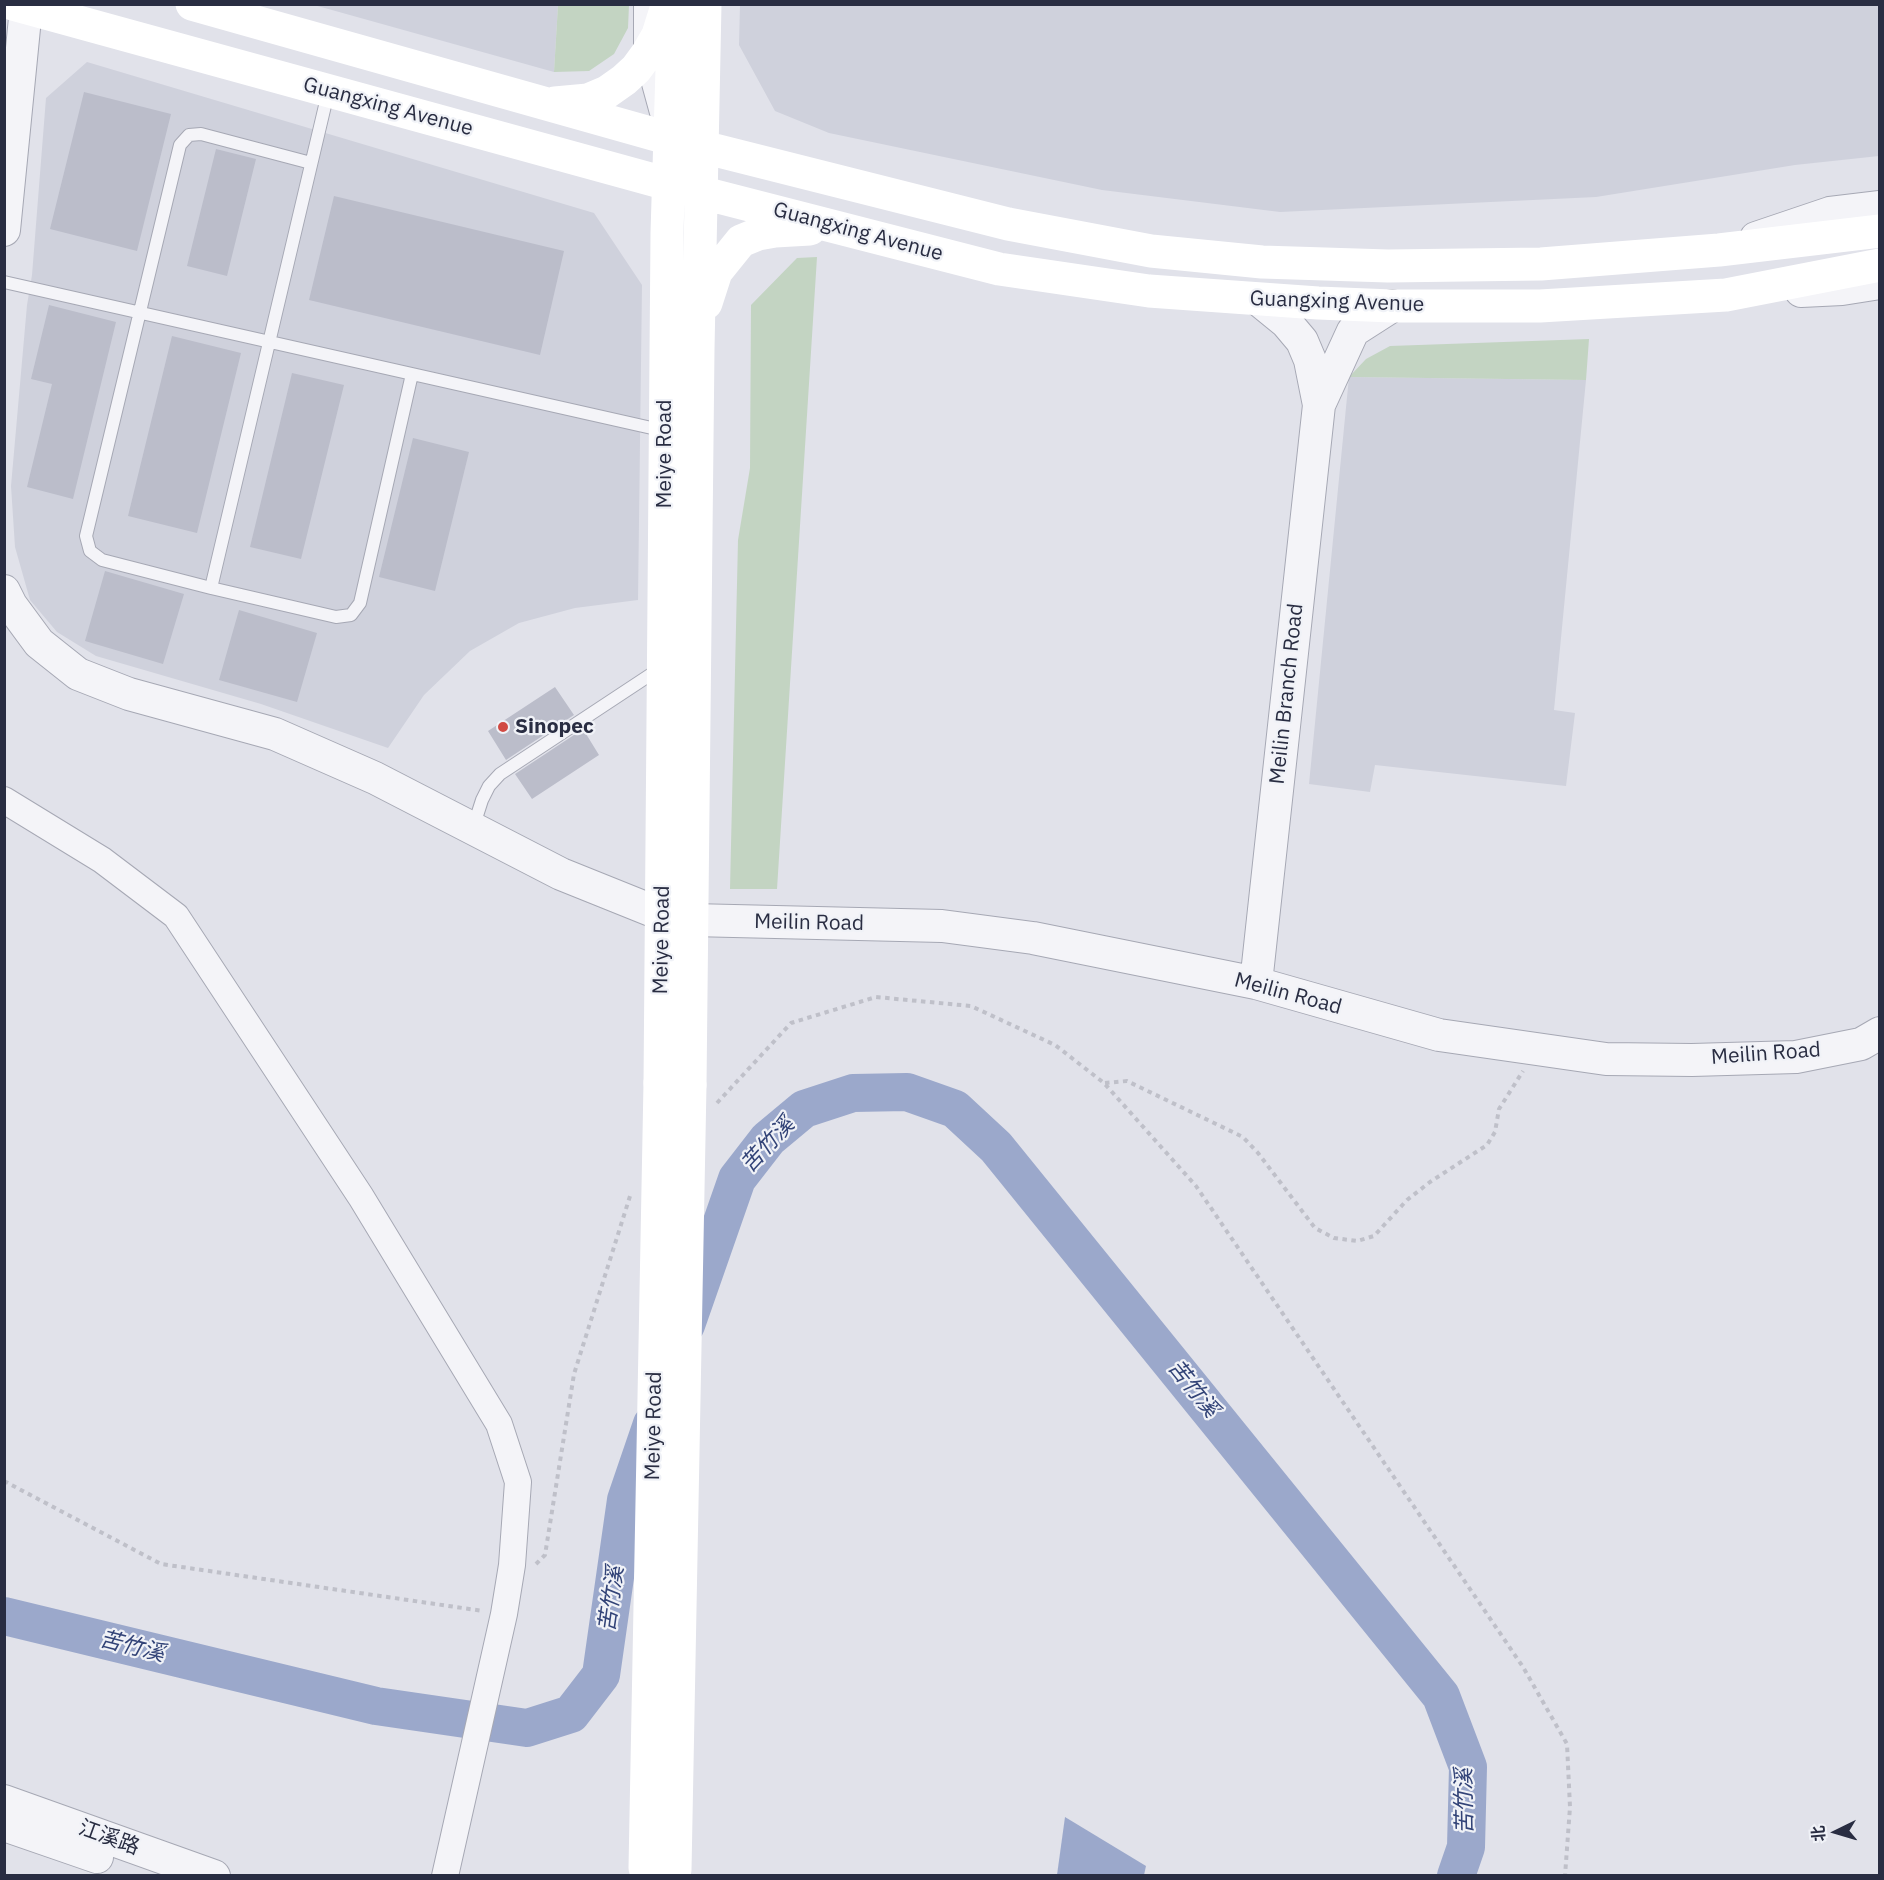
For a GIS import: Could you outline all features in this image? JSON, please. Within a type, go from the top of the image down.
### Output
[{"type":"main road","name":"Guangxing Avenue","points":[[192,4],[670,139],[1008,224],[1151,251],[1262,262],[1388,266],[1541,264],[1719,250],[1867,233]]},
{"type":"main road","points":[[547,104],[588,100],[607,92],[636,69],[657,34],[667,4]]},
{"type":"main road","name":"Meiye Road","points":[[674,4],[669,184],[664,666],[677,917]]},
{"type":"main road","name":"Meiye Road","points":[[660,1872],[677,917],[698,349],[705,4]]},
{"type":"main road","name":"Guangxing Avenue","points":[[20,6],[669,184],[999,269],[1149,291],[1259,300],[1392,306],[1540,306],[1726,295],[1871,272]]},
{"type":"main road","points":[[848,229],[837,213],[838,203],[843,196],[852,191],[869,188]]},
{"type":"main road","points":[[698,349],[707,295],[728,255],[741,241],[758,234],[775,231],[848,229]]},
{"type":"street","points":[[647,4],[647,54],[670,139]]},
{"type":"street","points":[[4,230],[20,6]]},
{"type":"street","name":"Guangxing Avenue","points":[[1719,250],[1830,213],[1880,207]]},
{"type":"street","points":[[1259,300],[1286,322],[1302,341],[1310,360],[1318,405]]},
{"type":"street","points":[[1318,405],[1353,331],[1392,306]]},
{"type":"street","name":"Meilin Branch Road","points":[[1256,983],[1318,405]]},
{"type":"street","points":[[4,591],[11,605],[39,643],[78,674],[129,694],[274,734],[375,778],[561,874],[677,917]]},
{"type":"street","points":[[4,800],[102,860],[176,916],[361,1197],[499,1424],[518,1482],[512,1565],[504,1614],[445,1875]]},
{"type":"street","name":"Meilin Road","points":[[677,917],[942,926],[1034,938],[1256,983],[1439,1035],[1606,1059],[1796,1057],[1861,1044],[1880,1033]]},
{"type":"street","name":"江溪路","points":[[4,1801],[214,1875]]},
{"type":"street","name":"江溪路","points":[[4,1825],[152,1875]]},
{"type":"lane","points":[[211,588],[328,91]]},
{"type":"lane","points":[[311,164],[201,134],[189,135],[180,146],[86,536],[90,551],[102,560],[211,588],[336,617],[351,615],[360,603],[412,374]]},
{"type":"lane","points":[[4,282],[666,431]]},
{"type":"lane","points":[[472,830],[482,800],[489,786],[500,774],[664,666]]},
{"type":"path","points":[[717,1103],[791,1023],[876,997],[970,1006],[1055,1045],[1104,1083],[1196,1186],[1523,1667],[1567,1744],[1570,1807],[1565,1875]]},
{"type":"path","points":[[1104,1083],[1127,1081],[1243,1137],[1258,1153],[1315,1228],[1334,1238],[1357,1241],[1374,1236],[1407,1200],[1430,1182],[1487,1145],[1495,1132],[1498,1109],[1536,1050]]},
{"type":"path","points":[[512,1565],[530,1570],[544,1554],[574,1374],[630,1194],[638,1186]]},
{"type":"path","points":[[4,1481],[161,1564],[504,1614]]},
{"type":"shaded area","points":[[314,5],[558,5],[554,72]]},
{"type":"shaded area","points":[[740,5],[1879,5],[1879,156],[1795,165],[1596,197],[1280,212],[1102,190],[829,133],[775,111],[739,45]]},
{"type":"shaded area","points":[[87,62],[594,213],[642,285],[638,600],[575,608],[519,623],[470,651],[424,695],[388,748],[261,704],[96,656],[57,632],[30,600],[15,547],[11,486],[27,305],[32,275],[46,98]]},
{"type":"shaded area","points":[[1349,377],[1586,380],[1554,710],[1575,713],[1566,786],[1375,765],[1370,792],[1309,784]]},
{"type":"green space","points":[[558,5],[629,5],[628,28],[614,54],[589,71],[554,72]]},
{"type":"green space","points":[[817,257],[777,889],[730,889],[738,540],[750,468],[751,305],[797,258]]},
{"type":"green space","points":[[1589,339],[1586,380],[1349,377],[1366,359],[1390,346]]},
{"type":"water","points":[[1065,1817],[1146,1866],[1144,1875],[1057,1875]]},
{"type":"building","points":[[84,92],[171,114],[137,251],[50,229]]},
{"type":"building","points":[[216,149],[256,159],[227,276],[187,266]]},
{"type":"building","points":[[334,196],[564,251],[540,355],[309,300]]},
{"type":"building","points":[[49,305],[116,322],[73,499],[27,487],[52,384],[31,379]]},
{"type":"building","points":[[172,336],[241,353],[197,533],[128,516]]},
{"type":"building","points":[[292,373],[344,385],[301,559],[250,547]]},
{"type":"building","points":[[413,438],[469,452],[435,591],[379,577]]},
{"type":"building","points":[[105,571],[184,594],[163,664],[85,641]]},
{"type":"building","points":[[239,610],[317,633],[297,702],[219,680]]},
{"type":"building","points":[[555,687],[574,715],[506,760],[488,731]]},
{"type":"building","points":[[583,729],[599,755],[532,799],[515,774]]},
{"type":"waterway","name":"苦竹溪","points":[[686,1325],[737,1179],[768,1139],[804,1109],[853,1093],[907,1092],[955,1109],[996,1147],[1441,1696],[1468,1767],[1466,1847],[1456,1876]]},
{"type":"waterway","name":"苦竹溪","points":[[4,1616],[376,1706],[527,1728],[571,1714],[601,1675],[626,1500],[652,1424]]},
{"type":"place","name":"Sinopec","points":[[503,727]]}]
